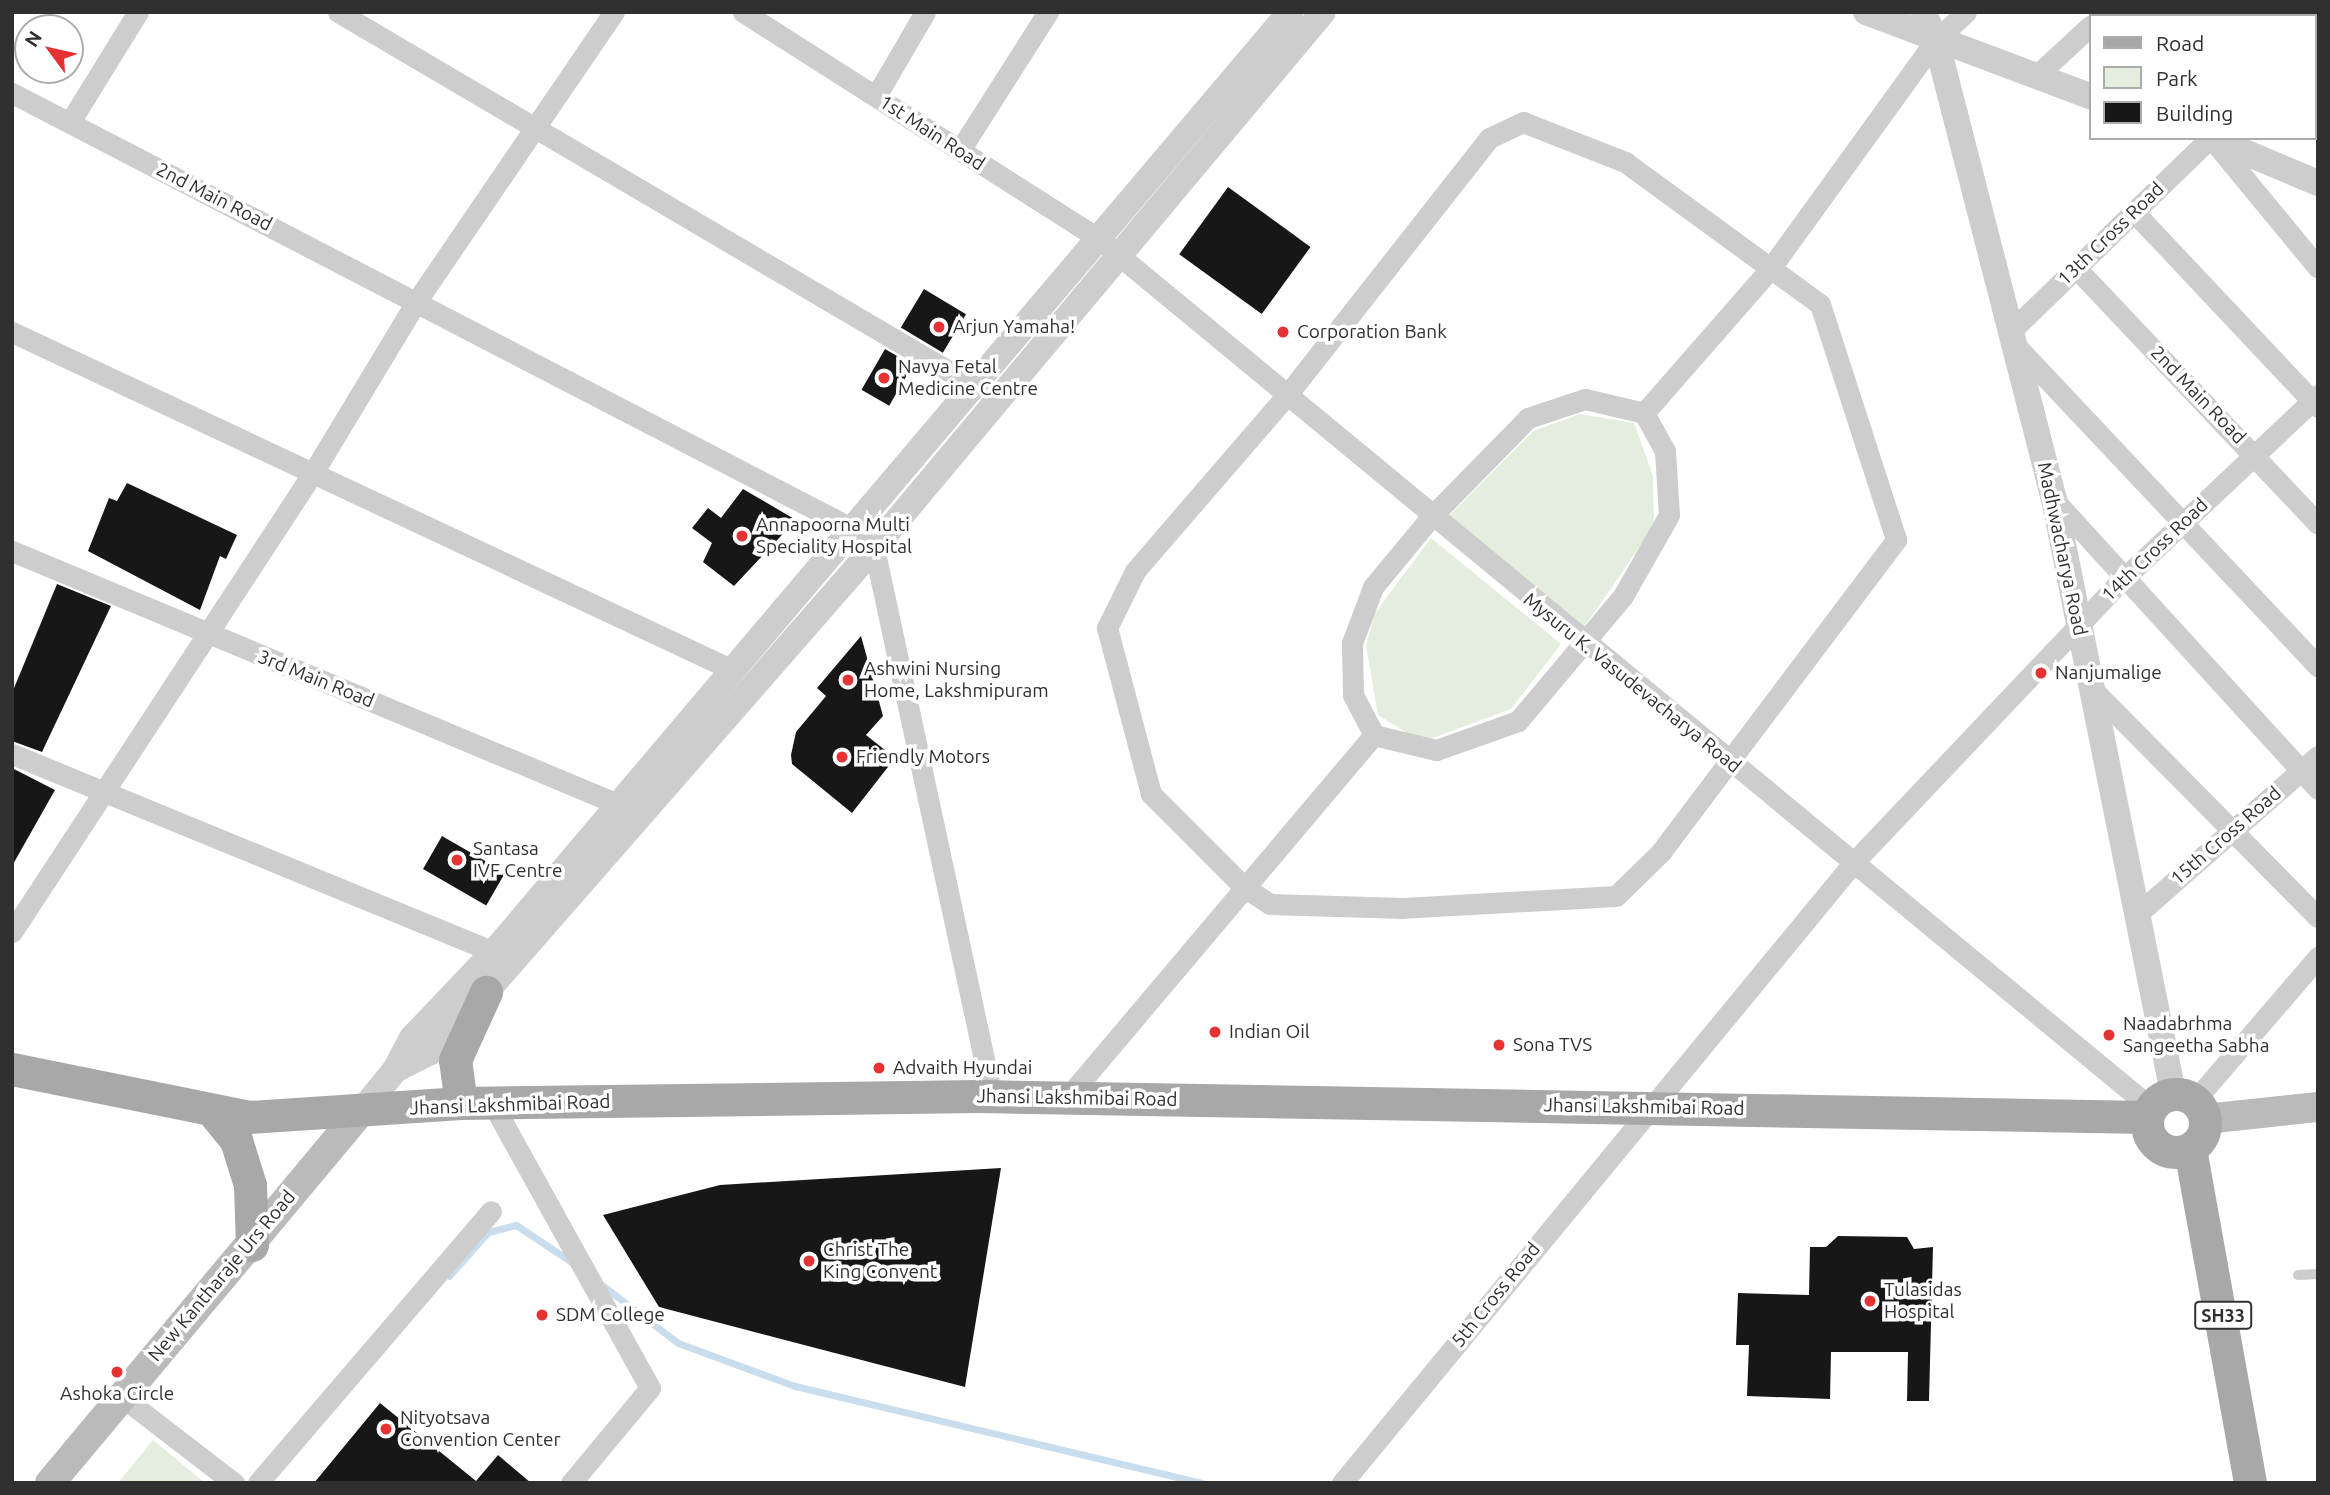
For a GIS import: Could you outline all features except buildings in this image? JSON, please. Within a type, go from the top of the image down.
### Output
[{"type":"main road","points":[[477,1103],[455,1060],[486,992]]},
{"type":"main road","name":"Jhansi Lakshmibai Road","points":[[12,1069],[214,1113],[359,1114],[477,1103],[992,1096],[1651,1107],[2318,1107]]},
{"type":"main road","points":[[2174,1107],[2202,1137],[2190,1149],[2158,1146],[2174,1107]]},
{"type":"main road","points":[[214,1113],[236,1140],[250,1185],[252,1245]]},
{"type":"main road","name":"New Kantharaje Urs Road","points":[[50,1483],[359,1114]]},
{"type":"main road","name":"SH33","points":[[2190,1149],[2250,1483]]},
{"type":"street","points":[[70,122],[138,12]]},
{"type":"street","points":[[338,12],[538,126],[974,386]]},
{"type":"street","points":[[12,932],[314,471],[416,302],[614,12]]},
{"type":"street","name":"1st Main Road","points":[[744,12],[960,150],[1107,249]]},
{"type":"street","points":[[876,96],[925,12]]},
{"type":"street","points":[[960,150],[1048,12]]},
{"type":"street","points":[[395,1070],[429,1053],[486,992],[874,548],[1290,12]]},
{"type":"street","points":[[395,1070],[412,1038],[494,952],[974,386],[1107,249],[1323,12]]},
{"type":"street","points":[[1866,12],[2088,95]]},
{"type":"street","name":"Madhwacharya Road","points":[[1923,12],[1936,40],[2015,338],[2054,499],[2174,1107]]},
{"type":"street","points":[[1644,413],[1770,269],[1936,40],[1966,12]]},
{"type":"street","points":[[2036,76],[2088,28]]},
{"type":"street","name":"2nd Main Road","points":[[12,93],[853,529],[874,548]]},
{"type":"street","points":[[1523,122],[1625,162],[1770,269],[1820,304],[1896,540],[1727,761],[1662,851],[1616,896],[1404,908],[1270,904],[1244,887],[1151,794],[1107,628],[1135,571],[1287,395],[1489,138],[1523,122]]},
{"type":"street","name":"13th Cross Road","points":[[2015,338],[2076,268],[2209,140]]},
{"type":"street","points":[[2213,140],[2318,268]]},
{"type":"street","points":[[2216,140],[2318,183]]},
{"type":"street","points":[[2134,212],[2316,401]]},
{"type":"street","name":"Mysuru K. Vasudevacharya Road","points":[[1107,249],[1287,395],[1430,518],[1853,863],[2174,1107]]},
{"type":"street","name":"2nd Main Road","points":[[2076,268],[2255,454],[2318,524]]},
{"type":"street","points":[[12,332],[314,471],[733,670]]},
{"type":"street","points":[[2015,338],[2180,525],[2318,666]]},
{"type":"street","points":[[1585,398],[1644,413],[1665,451],[1669,515],[1585,645],[1518,721],[1436,750],[1374,735],[1353,695],[1352,643],[1373,587],[1430,518],[1528,418],[1585,398]]},
{"type":"street","name":"14th Cross Road","points":[[1853,863],[2122,580],[2255,454],[2316,401]]},
{"type":"street","points":[[2054,499],[2122,580],[2318,789]]},
{"type":"street","points":[[874,548],[992,1096]]},
{"type":"street","name":"3rd Main Road","points":[[12,551],[620,805]]},
{"type":"street","points":[[2094,691],[2318,917]]},
{"type":"street","points":[[1067,1098],[1374,735]]},
{"type":"street","points":[[12,754],[106,789],[494,952]]},
{"type":"street","name":"15th Cross Road","points":[[2135,916],[2318,756]]},
{"type":"street","name":"5th Cross Road","points":[[1342,1483],[1853,863]]},
{"type":"street","points":[[2174,1107],[2318,957]]},
{"type":"street","name":"New Kantharaje Urs Road","points":[[359,1114],[395,1070]]},
{"type":"street","points":[[477,1103],[650,1388],[571,1483]]},
{"type":"street","points":[[258,1483],[491,1211]]},
{"type":"street","points":[[121,1396],[232,1481]]},
{"type":"lane","points":[[2298,1276],[2318,1274]]},
{"type":"green space","points":[[1580,414],[1634,423],[1653,476],[1654,526],[1584,627],[1448,517],[1533,431]]},
{"type":"green space","points":[[1431,538],[1561,644],[1511,709],[1422,742],[1378,715],[1366,645],[1375,613]]},
{"type":"green space","points":[[153,1440],[205,1483],[118,1483]]},
{"type":"waterway","points":[[449,1276],[488,1232],[516,1225],[573,1263]]},
{"type":"waterway","points":[[602,1285],[678,1343],[795,1386],[1203,1483]]},
{"type":"place","name":"Arjun Yamaha!","points":[[939,327]]},
{"type":"place","name":"Corporation Bank","points":[[1283,332]]},
{"type":"place","name":"Navya Fetal Medicine Centre","points":[[884,378]]},
{"type":"place","name":"Annapoorna Multi Speciality Hospital","points":[[742,536]]},
{"type":"place","name":"Nanjumalige","points":[[2041,673]]},
{"type":"place","name":"Ashwini Nursing Home, Lakshmipuram","points":[[848,680]]},
{"type":"place","name":"Friendly Motors","points":[[842,757]]},
{"type":"place","name":"Santasa IVF Centre","points":[[457,860]]},
{"type":"place","name":"Indian Oil","points":[[1215,1032]]},
{"type":"place","name":"Naadabrhma Sangeetha Sabha","points":[[2109,1035]]},
{"type":"place","name":"Sona TVS","points":[[1499,1045]]},
{"type":"place","name":"Advaith Hyundai","points":[[879,1068]]},
{"type":"place","name":"Christ The King Convent","points":[[809,1261]]},
{"type":"place","name":"Tulasidas Hospital","points":[[1870,1301]]},
{"type":"place","name":"SDM College","points":[[542,1315]]},
{"type":"place","name":"Ashoka Circle","points":[[117,1372]]},
{"type":"place","name":"Nityotsava Convention Center","points":[[386,1429]]}]
